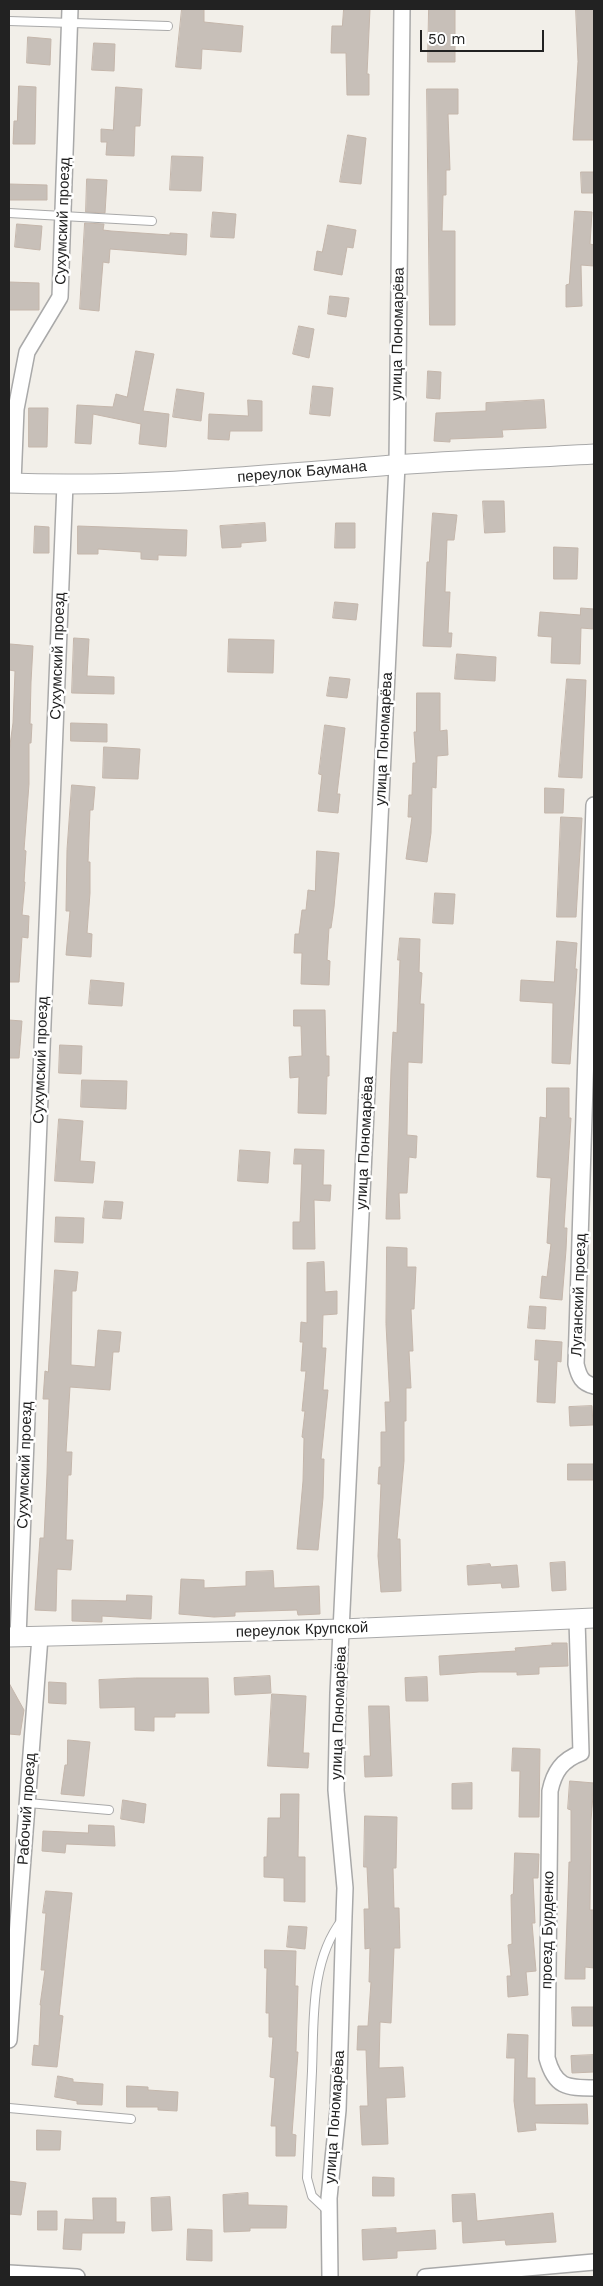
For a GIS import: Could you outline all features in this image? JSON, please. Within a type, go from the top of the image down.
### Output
[{"type":"street","name":"улица Пономарёва","points":[[330,2277],[330,2212],[338,2110],[345,1888],[336,1790],[397,464],[402,9]]},
{"type":"street","name":"Сухумский проезд","points":[[11,483],[16,409],[27,352],[60,297],[70,16]]},
{"type":"street","name":"переулок Баумана","points":[[11,483],[65,484],[230,478],[397,464],[594,454]]},
{"type":"street","name":"Сухумский проезд","points":[[14,1637],[65,484]]},
{"type":"street","name":"Луганский проезд","points":[[594,805],[576,1364],[578,1376],[586,1384],[594,1386]]},
{"type":"street","name":"переулок Крупской","points":[[14,1637],[342,1629],[586,1619]]},
{"type":"street","name":"проезд Бурденко","points":[[586,1619],[587,1753],[568,1758],[554,1773],[550,1791],[547,2058],[551,2074],[562,2084],[574,2088],[594,2088]]},
{"type":"street","name":"Рабочий проезд","points":[[9,2040],[40,1637]]},
{"type":"street","points":[[425,2277],[594,2262]]},
{"type":"street","points":[[9,2272],[30,2276],[77,2277]]},
{"type":"lane","points":[[9,22],[70,16],[168,26]]},
{"type":"lane","points":[[9,212],[152,221]]},
{"type":"lane","points":[[28,1803],[109,1810]]},
{"type":"lane","points":[[330,2212],[312,2196],[307,2178],[314,2002],[324,1954],[333,1931],[344,1916]]},
{"type":"lane","points":[[9,2108],[131,2119]]},
{"type":"building","points":[[182,9],[204,9],[204,22],[243,26],[241,52],[202,49],[201,69],[176,67]]},
{"type":"building","points":[[344,9],[370,9],[367,74],[369,74],[369,95],[347,95],[346,53],[331,53],[332,26],[342,26]]},
{"type":"building","points":[[429,9],[455,9],[455,62],[428,62]]},
{"type":"building","points":[[576,9],[594,9],[594,140],[573,140],[578,62]]},
{"type":"building","points":[[28,37],[51,39],[50,65],[27,63]]},
{"type":"building","points":[[94,43],[115,44],[114,71],[92,70]]},
{"type":"building","points":[[19,86],[36,87],[35,144],[13,144],[14,121],[17,121]]},
{"type":"building","points":[[116,87],[142,89],[140,126],[135,126],[134,156],[106,155],[107,142],[101,142],[101,129],[113,130]]},
{"type":"building","points":[[427,89],[458,89],[458,114],[448,114],[450,170],[446,170],[446,195],[443,195],[442,231],[455,231],[455,325],[430,325]]},
{"type":"building","points":[[348,135],[366,138],[361,184],[340,182]]},
{"type":"building","points":[[172,156],[203,157],[201,191],[170,190]]},
{"type":"building","points":[[581,172],[594,172],[594,193],[582,193]]},
{"type":"building","points":[[87,179],[107,180],[105,213],[86,212]]},
{"type":"building","points":[[9,184],[47,185],[47,200],[9,200]]},
{"type":"building","points":[[575,211],[592,212],[590,244],[594,245],[594,266],[581,265],[582,306],[566,307],[566,285],[569,284]]},
{"type":"building","points":[[213,212],[236,214],[234,238],[211,237]]},
{"type":"building","points":[[85,223],[104,224],[103,230],[111,231],[170,235],[170,233],[187,234],[186,255],[110,249],[109,263],[103,262],[99,311],[80,309]]},
{"type":"building","points":[[17,224],[42,226],[40,250],[15,247]]},
{"type":"building","points":[[328,225],[356,230],[353,248],[347,247],[342,275],[314,270],[317,251],[322,252]]},
{"type":"building","points":[[9,282],[39,283],[39,310],[9,310]]},
{"type":"building","points":[[330,296],[349,298],[346,317],[328,314]]},
{"type":"building","points":[[299,326],[314,329],[309,358],[293,354]]},
{"type":"building","points":[[136,351],[154,354],[143,411],[169,414],[166,447],[139,444],[141,424],[93,414],[91,444],[75,443],[77,405],[113,407],[116,394],[127,397]]},
{"type":"building","points":[[428,371],[441,372],[440,399],[427,398]]},
{"type":"building","points":[[313,386],[333,388],[330,416],[310,414]]},
{"type":"building","points":[[177,389],[204,393],[201,421],[173,417]]},
{"type":"building","points":[[248,400],[262,401],[262,431],[230,431],[229,440],[208,439],[209,414],[248,416]]},
{"type":"building","points":[[544,400],[546,428],[502,430],[503,437],[450,439],[450,442],[434,441],[436,413],[486,411],[486,403]]},
{"type":"building","points":[[29,408],[48,408],[47,447],[29,447]]},
{"type":"building","points":[[483,501],[504,501],[505,532],[485,533]]},
{"type":"building","points":[[433,513],[457,515],[454,540],[447,540],[445,592],[450,592],[448,633],[452,633],[451,647],[423,646],[427,562],[429,562]]},
{"type":"building","points":[[265,523],[266,541],[241,543],[241,547],[222,548],[220,526]]},
{"type":"building","points":[[336,523],[355,523],[355,548],[335,548]]},
{"type":"building","points":[[35,526],[49,527],[49,553],[34,553]]},
{"type":"building","points":[[78,526],[187,530],[186,556],[158,555],[158,560],[141,559],[141,552],[98,549],[98,554],[78,554]]},
{"type":"building","points":[[554,547],[578,548],[577,579],[554,579]]},
{"type":"building","points":[[335,602],[358,604],[356,620],[333,618]]},
{"type":"building","points":[[581,608],[594,609],[594,629],[581,628],[580,664],[551,663],[552,637],[538,636],[540,612],[580,615]]},
{"type":"building","points":[[74,638],[89,639],[87,676],[114,677],[114,694],[72,693]]},
{"type":"building","points":[[229,639],[274,640],[273,673],[228,672]]},
{"type":"building","points":[[10,644],[33,646],[30,724],[32,724],[31,743],[29,743],[29,784],[22,915],[29,916],[28,938],[22,937],[19,982],[9,982],[9,752],[13,723],[15,671],[9,670]]},
{"type":"building","points":[[457,654],[496,657],[495,681],[455,679]]},
{"type":"building","points":[[330,677],[350,679],[347,698],[327,696]]},
{"type":"building","points":[[567,679],[586,680],[582,778],[559,777]]},
{"type":"building","points":[[417,693],[440,693],[440,731],[447,730],[448,755],[437,756],[436,788],[432,787],[431,833],[427,862],[406,859],[412,817],[408,817],[409,795],[412,795],[413,763],[416,763],[414,732],[416,732]]},
{"type":"building","points":[[71,723],[107,724],[107,742],[71,741]]},
{"type":"building","points":[[325,725],[345,728],[337,794],[340,794],[338,813],[318,811],[322,775],[319,774]]},
{"type":"building","points":[[104,747],[140,749],[138,779],[103,778]]},
{"type":"building","points":[[72,785],[95,787],[93,810],[90,810],[88,862],[90,862],[90,893],[87,933],[92,934],[91,957],[66,955],[70,911],[66,911],[67,850]]},
{"type":"building","points":[[545,788],[564,789],[563,813],[545,813]]},
{"type":"building","points":[[561,817],[582,818],[576,917],[557,917]]},
{"type":"building","points":[[317,851],[339,853],[334,907],[331,928],[329,928],[327,960],[330,961],[329,985],[301,984],[302,953],[294,953],[295,934],[299,934],[302,910],[306,910],[308,890],[315,891]]},
{"type":"building","points":[[435,893],[455,894],[453,924],[433,923]]},
{"type":"building","points":[[400,938],[420,939],[419,972],[422,973],[420,1004],[424,1004],[422,1063],[408,1062],[407,1135],[417,1136],[416,1158],[409,1157],[407,1193],[399,1193],[400,1219],[386,1219],[391,1070],[393,1032],[397,1033]]},
{"type":"building","points":[[557,941],[577,943],[575,969],[577,969],[570,1064],[552,1063],[553,1003],[520,1001],[521,980],[554,982]]},
{"type":"building","points":[[91,980],[124,983],[122,1006],[89,1004]]},
{"type":"building","points":[[294,1010],[325,1010],[326,1056],[329,1056],[326,1114],[298,1113],[299,1077],[290,1078],[289,1057],[302,1056],[301,1026],[294,1026]]},
{"type":"building","points":[[9,1020],[22,1021],[19,1058],[9,1058]]},
{"type":"building","points":[[60,1045],[82,1046],[81,1074],[59,1073]]},
{"type":"building","points":[[82,1080],[127,1081],[126,1109],[81,1107]]},
{"type":"building","points":[[547,1088],[569,1088],[569,1118],[571,1118],[564,1228],[567,1228],[562,1300],[540,1298],[542,1276],[547,1277],[551,1244],[547,1243],[551,1178],[537,1177],[540,1117],[546,1118]]},
{"type":"building","points":[[59,1119],[83,1121],[80,1161],[95,1162],[93,1183],[55,1181]]},
{"type":"building","points":[[295,1149],[324,1150],[323,1185],[331,1185],[330,1201],[314,1200],[315,1249],[293,1249],[293,1222],[300,1222],[302,1164],[294,1164]]},
{"type":"building","points":[[240,1150],[270,1152],[268,1183],[238,1181]]},
{"type":"building","points":[[105,1201],[123,1202],[121,1219],[103,1218]]},
{"type":"building","points":[[56,1217],[84,1218],[83,1243],[55,1242]]},
{"type":"building","points":[[387,1247],[407,1248],[407,1267],[416,1267],[414,1309],[411,1309],[413,1351],[409,1351],[411,1388],[406,1388],[404,1461],[397,1539],[400,1539],[401,1591],[381,1592],[378,1556],[381,1484],[378,1484],[379,1467],[381,1467],[381,1432],[386,1432],[385,1402],[390,1402],[386,1324]]},
{"type":"building","points":[[324,1262],[325,1292],[337,1291],[337,1314],[323,1315],[322,1348],[326,1348],[323,1390],[328,1390],[321,1459],[324,1459],[323,1498],[318,1550],[297,1549],[303,1481],[304,1438],[302,1437],[305,1411],[302,1411],[306,1371],[301,1371],[303,1342],[300,1342],[301,1322],[307,1323],[307,1263]]},
{"type":"building","points":[[55,1270],[78,1272],[76,1291],[72,1291],[71,1365],[95,1367],[98,1330],[121,1332],[119,1352],[113,1352],[110,1390],[70,1387],[66,1452],[72,1452],[71,1475],[68,1475],[66,1540],[73,1540],[71,1570],[57,1569],[56,1611],[35,1610],[40,1538],[44,1538],[49,1399],[43,1399],[45,1371],[48,1372]]},
{"type":"building","points":[[530,1306],[546,1307],[545,1329],[528,1328]]},
{"type":"building","points":[[536,1340],[562,1342],[561,1362],[557,1361],[555,1403],[537,1402],[539,1360],[535,1360]]},
{"type":"building","points":[[592,1406],[593,1425],[570,1426],[569,1407]]},
{"type":"building","points":[[568,1464],[594,1464],[594,1480],[568,1480]]},
{"type":"building","points":[[565,1562],[566,1590],[552,1591],[550,1563]]},
{"type":"building","points":[[490,1564],[491,1567],[517,1565],[519,1587],[502,1588],[501,1583],[468,1585],[467,1566]]},
{"type":"building","points":[[273,1571],[274,1588],[319,1586],[320,1614],[298,1615],[297,1610],[235,1612],[235,1616],[214,1617],[179,1614],[181,1579],[204,1580],[204,1588],[246,1586],[246,1572]]},
{"type":"building","points":[[127,1595],[152,1596],[151,1619],[102,1616],[102,1622],[72,1621],[72,1600],[126,1601]]},
{"type":"building","points":[[552,1643],[567,1643],[568,1666],[539,1667],[539,1674],[517,1675],[517,1672],[479,1672],[440,1675],[439,1656],[516,1651],[515,1648],[552,1645]]},
{"type":"building","points":[[270,1676],[271,1693],[235,1695],[234,1678]]},
{"type":"building","points":[[427,1677],[428,1701],[406,1701],[405,1678]]},
{"type":"building","points":[[208,1678],[209,1713],[175,1713],[175,1717],[154,1717],[154,1731],[135,1730],[135,1707],[100,1708],[99,1680]]},
{"type":"building","points":[[49,1682],[66,1683],[66,1704],[49,1703]]},
{"type":"building","points":[[9,1683],[24,1710],[20,1735],[9,1734]]},
{"type":"building","points":[[272,1694],[306,1696],[303,1753],[309,1753],[308,1768],[268,1766]]},
{"type":"building","points":[[369,1706],[389,1706],[392,1776],[365,1777],[364,1756],[370,1756]]},
{"type":"building","points":[[68,1740],[90,1742],[84,1796],[61,1794],[65,1765],[67,1765]]},
{"type":"building","points":[[513,1748],[540,1749],[539,1817],[519,1817],[520,1771],[512,1771]]},
{"type":"building","points":[[570,1781],[594,1783],[591,1820],[590,1910],[594,1910],[594,1968],[585,1967],[585,1979],[565,1979],[569,1862],[571,1862],[571,1810],[568,1809]]},
{"type":"building","points":[[472,1783],[472,1809],[452,1809],[452,1784]]},
{"type":"building","points":[[281,1794],[299,1794],[298,1857],[305,1857],[305,1902],[284,1901],[284,1878],[264,1877],[264,1857],[267,1857],[268,1818],[280,1818]]},
{"type":"building","points":[[123,1800],[146,1804],[144,1823],[121,1819]]},
{"type":"building","points":[[365,1816],[397,1817],[396,1868],[393,1868],[394,1908],[399,1908],[400,1948],[394,1948],[391,2023],[380,2022],[379,2068],[403,2067],[405,2097],[386,2098],[388,2144],[362,2145],[360,2106],[368,2106],[366,2050],[357,2050],[358,2026],[368,2026],[371,1982],[369,1982],[370,1948],[365,1949],[364,1909],[369,1909],[367,1867],[364,1867]]},
{"type":"building","points":[[89,1825],[114,1826],[115,1846],[66,1844],[65,1853],[42,1851],[43,1831],[88,1833]]},
{"type":"building","points":[[515,1853],[539,1854],[538,1878],[533,1878],[535,1923],[532,1923],[536,1971],[526,1972],[528,1995],[508,1997],[507,1976],[511,1976],[508,1945],[512,1944],[511,1895],[513,1894]]},
{"type":"building","points":[[46,1891],[72,1893],[59,2015],[63,2016],[57,2067],[32,2065],[34,2045],[39,2046],[40,2005],[45,1970],[41,1970],[46,1913],[43,1913]]},
{"type":"building","points":[[289,1926],[307,1927],[305,1949],[287,1947]]},
{"type":"building","points":[[265,1950],[296,1951],[295,1986],[298,1986],[296,2052],[298,2052],[292,2134],[296,2135],[295,2156],[276,2156],[276,2126],[271,2126],[275,2078],[270,2077],[273,2037],[269,2037],[269,2013],[266,2013],[267,1968],[265,1968]]},
{"type":"building","points":[[572,2007],[594,2007],[594,2026],[573,2026]]},
{"type":"building","points":[[508,2034],[528,2035],[527,2078],[535,2078],[535,2105],[587,2104],[588,2124],[535,2123],[536,2130],[518,2132],[514,2101],[515,2058],[507,2058]]},
{"type":"building","points":[[594,2055],[594,2072],[572,2073],[571,2056]]},
{"type":"building","points":[[58,2076],[73,2079],[73,2082],[103,2084],[102,2105],[77,2104],[77,2101],[55,2097]]},
{"type":"building","points":[[127,2086],[148,2087],[148,2090],[178,2092],[177,2111],[158,2110],[158,2107],[127,2107]]},
{"type":"building","points":[[37,2130],[61,2131],[60,2150],[37,2150]]},
{"type":"building","points":[[373,2177],[394,2178],[394,2196],[373,2196]]},
{"type":"building","points":[[9,2181],[26,2183],[21,2215],[9,2214]]},
{"type":"building","points":[[248,2193],[248,2205],[287,2206],[286,2228],[250,2228],[250,2231],[224,2232],[223,2195]]},
{"type":"building","points":[[475,2194],[477,2221],[553,2213],[556,2242],[506,2245],[505,2240],[463,2243],[462,2221],[453,2222],[452,2195]]},
{"type":"building","points":[[170,2197],[172,2230],[152,2231],[151,2198]]},
{"type":"building","points":[[93,2198],[116,2198],[116,2222],[125,2222],[124,2233],[82,2233],[81,2250],[63,2249],[65,2219],[93,2220]]},
{"type":"building","points":[[38,2211],[57,2211],[57,2230],[38,2230]]},
{"type":"building","points":[[396,2228],[396,2233],[435,2230],[436,2249],[397,2251],[397,2258],[363,2260],[362,2230]]},
{"type":"building","points":[[188,2229],[212,2230],[212,2261],[187,2260]]}]
